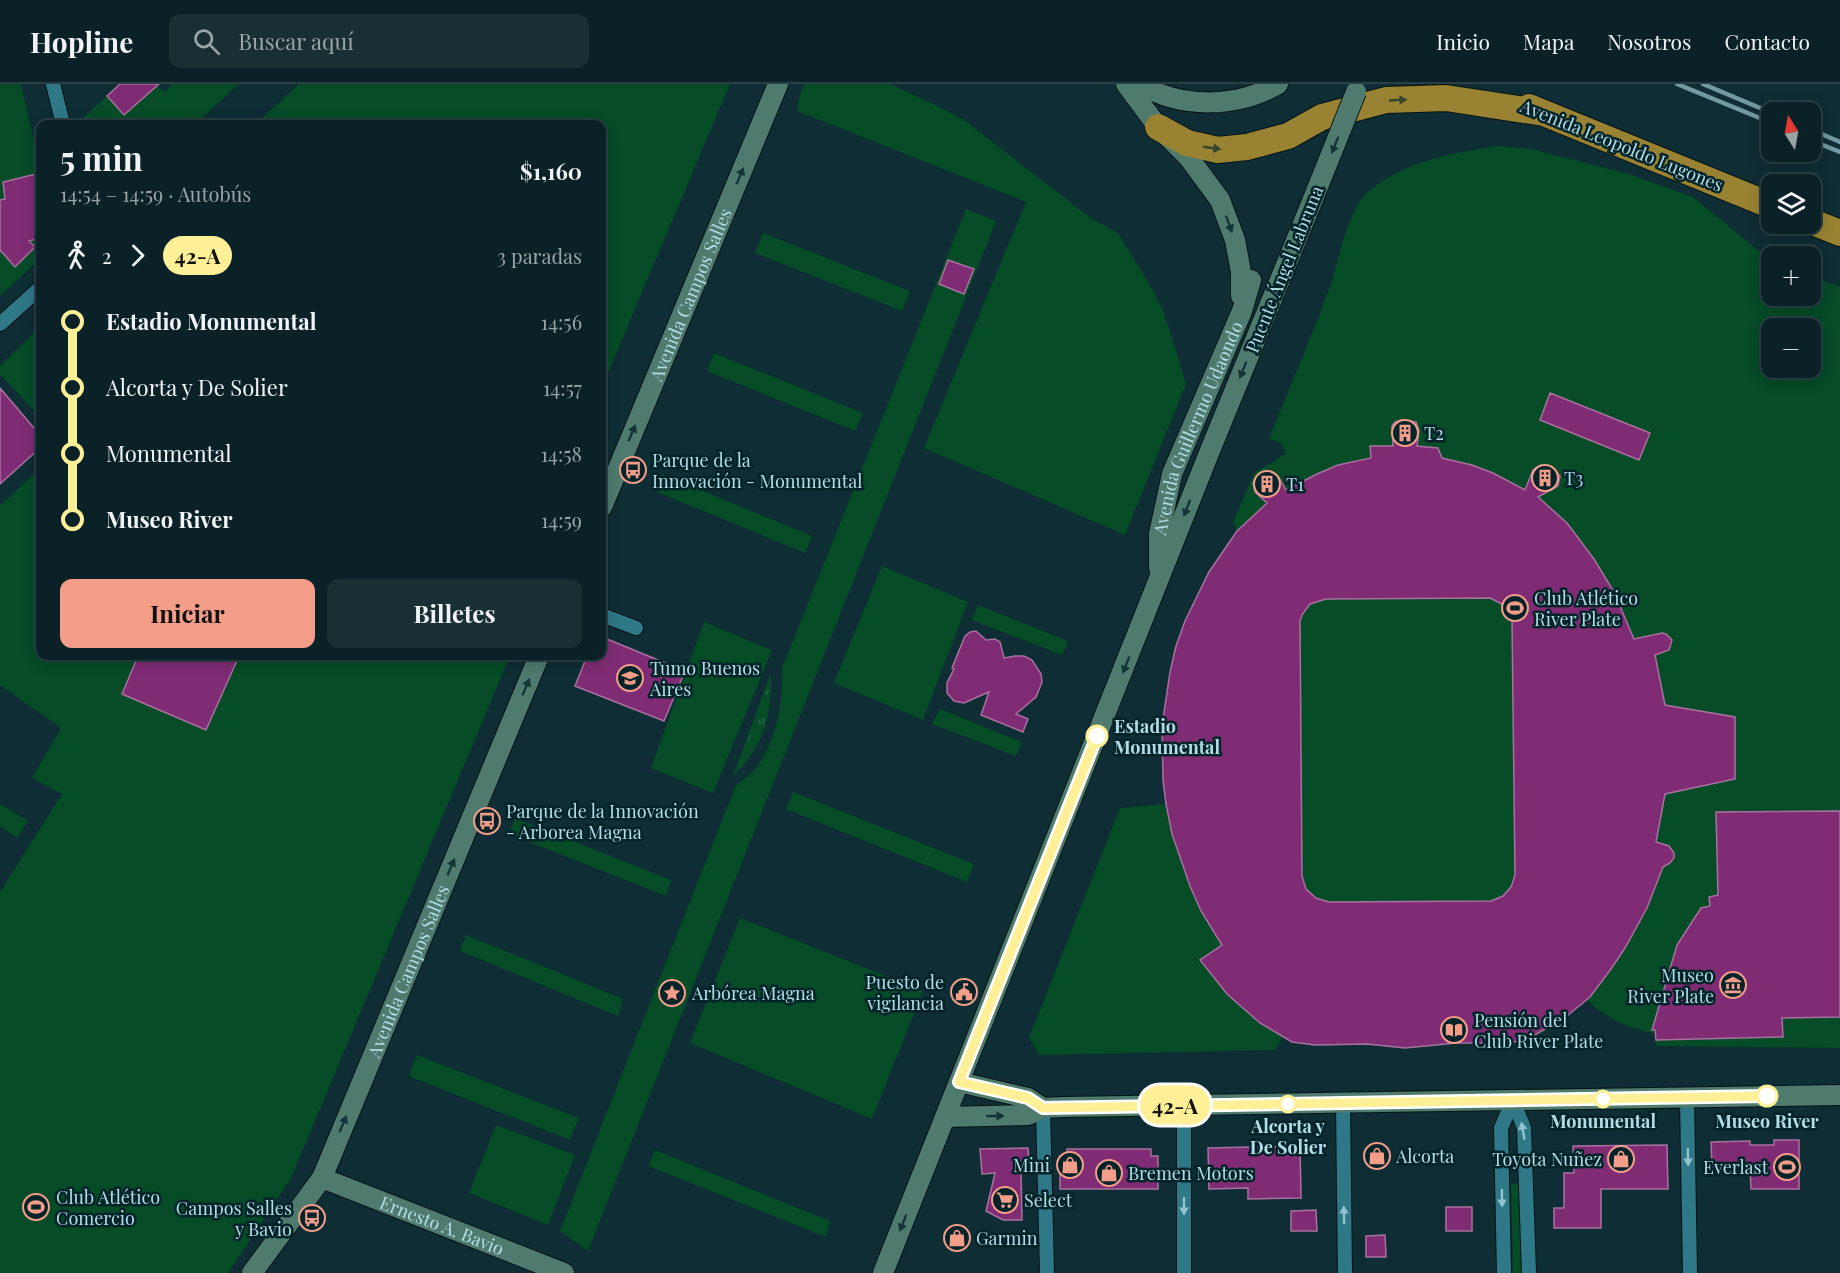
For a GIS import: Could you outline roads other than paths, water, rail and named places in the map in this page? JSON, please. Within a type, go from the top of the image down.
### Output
[{"type":"highway","name":"Avenida Leopoldo Lugones","points":[[1474,84],[1761,202]]},
{"type":"highway","points":[[1158,127],[1187,143],[1218,150],[1247,147],[1288,136],[1322,117],[1386,100],[1446,98],[1544,113]]},
{"type":"highway","points":[[1821,225],[1840,233]]},
{"type":"main road","name":"Avenida Campos Salles","points":[[606,497],[778,84]]},
{"type":"main road","points":[[1126,84],[1158,127],[1189,158],[1221,200],[1235,240],[1241,272],[1242,311]]},
{"type":"main road","points":[[1140,84],[1183,101],[1222,102],[1263,93],[1278,84]]},
{"type":"main road","name":"Puente Ángel Labruna","points":[[1209,453],[1359,84]]},
{"type":"main road","name":"Avenida Guillermo Udaondo","points":[[1159,580],[1159,534],[1172,474],[1242,311],[1251,280]]},
{"type":"main road","name":"Avenida Guillermo Udaondo","points":[[883,1273],[1209,453]]},
{"type":"main road","name":"Avenida Campos Salles","points":[[252,1273],[322,1178],[537,660]]},
{"type":"main road","points":[[959,1082],[1028,1098],[1043,1108]]},
{"type":"main road","points":[[945,1117],[1028,1115],[1043,1108],[1840,1095]]},
{"type":"main road","name":"Ernesto A. Bavio","points":[[322,1178],[564,1273]]},
{"type":"street","points":[[53,84],[62,120]]},
{"type":"street","points":[[0,324],[36,292]]},
{"type":"street","points":[[606,617],[636,628]]},
{"type":"street","points":[[1687,1098],[1690,1273]]},
{"type":"street","points":[[1504,1273],[1501,1128],[1513,1100]]},
{"type":"street","points":[[1513,1100],[1524,1128],[1529,1273]]},
{"type":"street","points":[[1343,1103],[1345,1273]]},
{"type":"street","points":[[1184,1105],[1184,1273]]},
{"type":"street","points":[[1043,1108],[1047,1273]]},
{"type":"railway","points":[[1677,84],[1761,118]]},
{"type":"railway","points":[[1703,84],[1761,108]]},
{"type":"railway","points":[[1821,134],[1840,142]]},
{"type":"railway","points":[[1821,144],[1840,152]]},
{"type":"place","name":"T2","points":[[1405,433]]},
{"type":"place","name":"Parque de la Innovación - Monumental","points":[[633,470]]},
{"type":"place","name":"T3","points":[[1545,478]]},
{"type":"place","name":"T1","points":[[1267,484]]},
{"type":"place","name":"Club Atlético River Plate","points":[[1515,608]]},
{"type":"place","name":"Tumo Buenos Aires","points":[[630,678]]},
{"type":"place","name":"Estadio Monumental","points":[[1097,736]]},
{"type":"place","name":"Parque de la Innovación - Arborea Magna","points":[[487,821]]},
{"type":"place","name":"Museo River Plate","points":[[1733,985]]},
{"type":"place","name":"Puesto de vigilancia","points":[[964,992]]},
{"type":"place","name":"Arbórea Magna","points":[[672,993]]},
{"type":"place","name":"Pensión del Club River Plate","points":[[1454,1030]]},
{"type":"place","name":"Museo River","points":[[1767,1096]]},
{"type":"place","name":"Monumental","points":[[1603,1099]]},
{"type":"place","name":"Alcorta y De Solier","points":[[1288,1104]]},
{"type":"place","name":"Alcorta","points":[[1377,1156]]},
{"type":"place","name":"Toyota Nuñez","points":[[1621,1159]]},
{"type":"place","name":"Mini","points":[[1070,1165]]},
{"type":"place","name":"Everlast","points":[[1787,1167]]},
{"type":"place","name":"Bremen Motors","points":[[1109,1173]]},
{"type":"place","name":"Select","points":[[1005,1200]]},
{"type":"place","name":"Club Atlético Comercio","points":[[36,1207]]},
{"type":"place","name":"Campos Salles y Bavio","points":[[312,1218]]},
{"type":"place","name":"Garmin","points":[[957,1238]]}]
